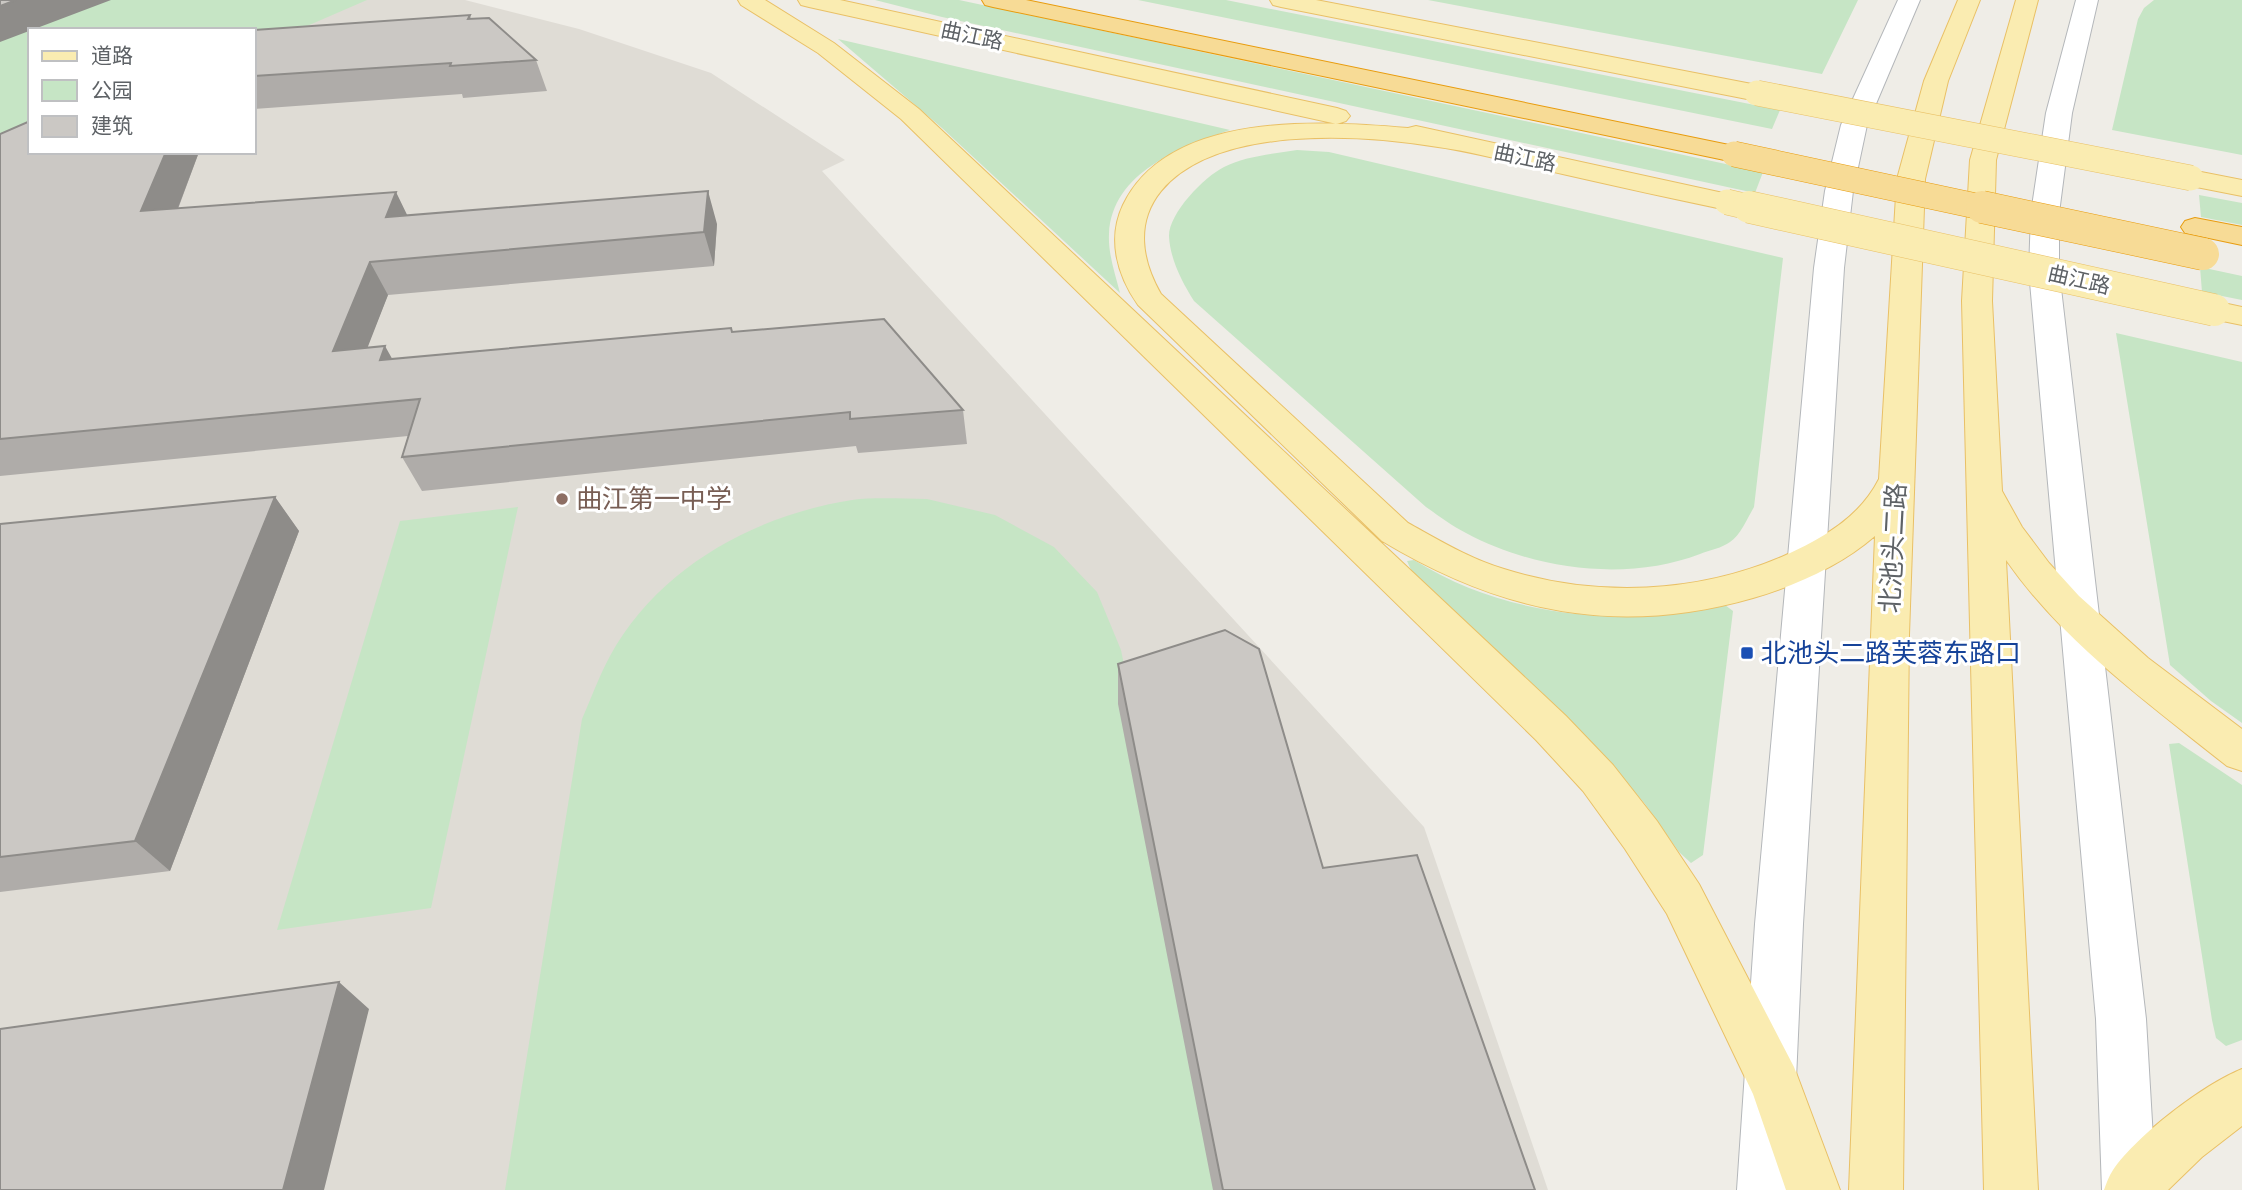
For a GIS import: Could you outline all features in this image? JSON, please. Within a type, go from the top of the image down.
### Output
[{"type":"highway","name":"曲江路","points":[[993,0],[1738,144],[2199,240],[2242,262]]},
{"type":"highway","name":"曲江路","points":[[1096,0],[1738,144]]},
{"type":"highway","name":"曲江路","points":[[2199,240],[2242,236]]},
{"type":"main road","points":[[749,0],[826,48],[909,114],[1551,728],[1598,778],[1642,835],[1683,899],[1771,1074],[1813,1190]]},
{"type":"main road","name":"曲江路","points":[[809,0],[2228,313]]},
{"type":"main road","points":[[1281,0],[2242,188]]},
{"type":"main road","points":[[1385,0],[1414,18],[1502,43]]},
{"type":"main road","name":"北池头二路","points":[[1876,1190],[1889,635],[1911,179],[1936,81],[1969,0]]},
{"type":"main road","points":[[2011,1190],[1977,301],[1983,160],[2030,4]]},
{"type":"main road","points":[[1441,139],[1350,132],[1287,132],[1229,141],[1185,158],[1153,180],[1133,211],[1128,242],[1130,260],[1138,280],[1163,315],[1395,532],[1427,554],[1462,570],[1555,596],[1606,604],[1655,602],[1703,595],[1756,582],[1806,563],[1834,548],[1877,514],[1889,500],[1896,480]]},
{"type":"main road","points":[[1983,488],[2001,527],[2028,562],[2081,621],[2242,753]]},
{"type":"main road","points":[[2130,1190],[2159,1158],[2199,1123],[2242,1095]]},
{"type":"street","points":[[1764,1190],[1779,924],[1829,268],[1839,191],[1854,125],[1909,0]]},
{"type":"street","points":[[2087,0],[2059,113],[2045,213],[2044,271],[2121,1018],[2130,1190]]},
{"type":"shaded area","name":"曲江第一中学","points":[[0,0],[465,0],[579,29],[711,73],[845,160],[822,171],[1424,827],[1548,1190],[0,1190]]},
{"type":"green space","points":[[75,0],[367,0],[256,48],[256,28],[28,28],[28,147],[0,159],[0,29]]},
{"type":"green space","points":[[875,0],[959,0],[1763,172],[1755,193],[942,17]]},
{"type":"green space","points":[[1138,0],[1226,0],[1780,110],[1772,129]]},
{"type":"green space","points":[[1428,0],[1858,0],[1822,74]]},
{"type":"green space","points":[[2154,0],[2242,0],[2242,155],[2112,130],[2138,19],[2144,8]]},
{"type":"green space","points":[[838,39],[1230,130],[1191,145],[1152,165],[1122,194],[1113,212],[1109,234],[1120,293],[942,128]]},
{"type":"green space","points":[[1297,150],[1329,152],[1783,258],[1754,507],[1737,535],[1723,546],[1672,563],[1642,568],[1582,568],[1521,556],[1493,546],[1461,530],[1426,507],[1194,301],[1174,262],[1169,236],[1171,227],[1181,207],[1207,179],[1224,167],[1241,160]]},
{"type":"green space","points":[[2199,195],[2242,203],[2242,225],[2201,217]]},
{"type":"green space","points":[[2200,267],[2242,276],[2242,300],[2202,292]]},
{"type":"green space","points":[[2116,333],[2242,362],[2242,723],[2211,701],[2170,665]]},
{"type":"green space","points":[[927,499],[995,515],[1054,547],[1097,592],[1121,650],[1230,1190],[505,1190],[582,719],[610,656],[630,625],[654,597],[682,572],[745,533],[780,518],[852,500]]},
{"type":"green space","points":[[518,507],[431,908],[277,930],[400,521]]},
{"type":"green space","points":[[1414,560],[1487,595],[1565,613],[1645,615],[1725,605],[1733,611],[1703,855],[1691,863],[1679,852],[1645,804],[1616,770],[1412,572],[1407,561]]},
{"type":"green space","points":[[2179,743],[2242,785],[2242,1040],[2226,1046],[2216,1038],[2212,1020],[2169,744]]},
{"type":"building","points":[[0,0],[16,0],[0,6]]},
{"type":"building","points":[[470,15],[468,19],[489,18],[536,60],[256,76],[256,30]]},
{"type":"building","points":[[28,122],[28,154],[165,154],[141,211],[396,192],[386,217],[708,191],[704,232],[370,262],[333,351],[385,346],[380,360],[731,328],[732,332],[884,319],[963,410],[850,419],[850,412],[402,457],[420,399],[0,439],[0,134]]},
{"type":"building","points":[[275,497],[135,841],[0,857],[0,524]]},
{"type":"building","points":[[1225,630],[1259,649],[1323,868],[1417,855],[1535,1190],[1223,1190],[1118,664]]},
{"type":"building","points":[[339,982],[283,1190],[0,1190],[0,1029]]},
{"type":"place","name":"曲江第一中学","points":[[562,499]]},
{"type":"place","name":"北池头二路芙蓉东路口","points":[[1747,653]]}]
